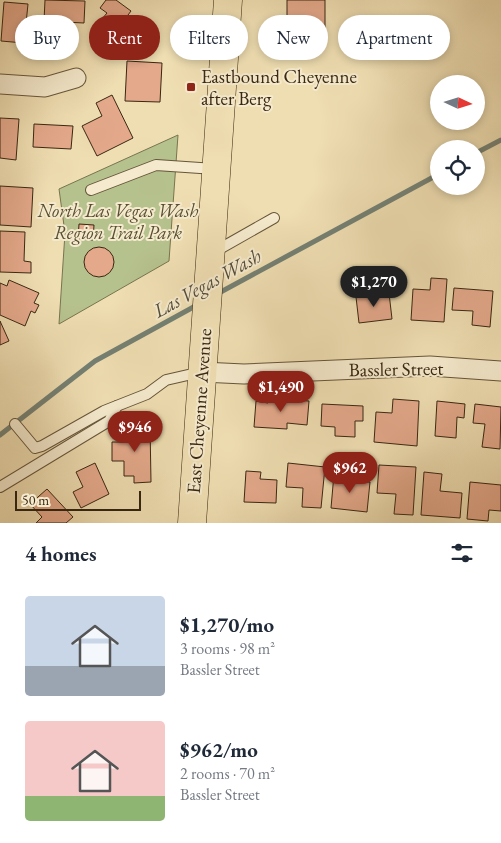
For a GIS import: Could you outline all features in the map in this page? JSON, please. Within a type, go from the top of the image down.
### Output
[{"type":"main road","name":"East Cheyenne Avenue","points":[[192,523],[228,0]]},
{"type":"street","points":[[0,84],[46,87],[76,78]]},
{"type":"street","name":"Bassler Street","points":[[202,372],[244,374],[430,366],[501,371]]},
{"type":"lane","points":[[91,190],[156,165],[216,169]]},
{"type":"lane","points":[[209,259],[274,218]]},
{"type":"lane","points":[[15,424],[34,448],[42,446],[117,406],[146,394],[166,380],[202,372]]},
{"type":"lane","points":[[0,487],[109,421],[117,406]]},
{"type":"green space","name":"North Las Vegas Wash Region Trail Park","points":[[178,135],[169,261],[59,324],[65,233],[59,189]]},
{"type":"building","points":[[45,0],[85,1],[84,23],[79,23],[79,15],[44,15]]},
{"type":"building","points":[[106,0],[116,0],[131,11],[128,15],[105,15],[107,13],[100,8]]},
{"type":"building","points":[[287,0],[325,0],[325,15],[287,15]]},
{"type":"building","points":[[4,2],[28,4],[27,15],[15,15],[15,42],[1,41]]},
{"type":"building","points":[[127,61],[162,63],[160,102],[125,101]]},
{"type":"building","points":[[112,95],[133,138],[97,156],[82,126],[102,116],[96,103]]},
{"type":"building","points":[[0,118],[19,119],[16,160],[0,158]]},
{"type":"building","points":[[34,124],[73,126],[71,149],[33,147]]},
{"type":"building","points":[[0,186],[33,188],[31,227],[0,225]]},
{"type":"building","points":[[79,224],[94,225],[93,240],[78,239]]},
{"type":"building","points":[[0,231],[25,232],[24,261],[31,262],[31,273],[0,272]]},
{"type":"building","points":[[99,247],[110,251],[114,262],[110,273],[99,277],[88,273],[84,262],[88,251]]},
{"type":"building","points":[[431,278],[447,279],[444,322],[411,320],[413,289],[430,290]]},
{"type":"building","points":[[9,280],[39,293],[34,303],[39,305],[35,313],[31,311],[25,326],[0,315],[0,283],[7,286]]},
{"type":"building","points":[[454,288],[493,291],[490,327],[472,325],[473,311],[452,310]]},
{"type":"building","points":[[389,293],[392,319],[359,323],[356,297]]},
{"type":"building","points":[[0,321],[9,341],[0,345]]},
{"type":"building","points":[[269,398],[309,401],[307,425],[287,423],[287,429],[254,427],[256,401],[268,403]]},
{"type":"building","points":[[393,399],[419,401],[417,446],[374,442],[376,412],[392,413]]},
{"type":"building","points":[[437,401],[465,404],[464,418],[457,417],[456,438],[435,436]]},
{"type":"building","points":[[322,404],[363,406],[363,421],[355,421],[355,437],[335,436],[335,427],[321,426]]},
{"type":"building","points":[[475,404],[501,407],[500,449],[482,447],[485,424],[473,423]]},
{"type":"building","points":[[150,426],[151,482],[134,483],[134,476],[124,476],[124,461],[112,461],[112,442],[123,442],[122,427]]},
{"type":"building","points":[[95,463],[109,494],[81,508],[73,492],[83,487],[76,472]]},
{"type":"building","points":[[288,463],[325,467],[321,508],[302,507],[303,488],[286,487]]},
{"type":"building","points":[[379,465],[416,467],[413,515],[394,514],[396,494],[377,493]]},
{"type":"building","points":[[246,471],[261,472],[260,479],[277,480],[276,503],[244,502]]},
{"type":"building","points":[[424,472],[442,474],[440,491],[462,493],[460,518],[421,515]]},
{"type":"building","points":[[334,474],[354,476],[353,481],[370,482],[367,512],[331,508]]},
{"type":"building","points":[[470,482],[501,485],[501,511],[489,510],[488,521],[467,519]]},
{"type":"building","points":[[47,489],[73,517],[66,523],[36,523],[42,517],[30,504]]},
{"type":"waterway","name":"Las Vegas Wash","points":[[485,148],[501,140]]},
{"type":"waterway","name":"Las Vegas Wash","points":[[217,294],[430,179]]},
{"type":"waterway","name":"Las Vegas Wash","points":[[0,435],[95,361],[199,304]]},
{"type":"place","name":"Eastbound Cheyenne after Berg","points":[[191,87]]}]
